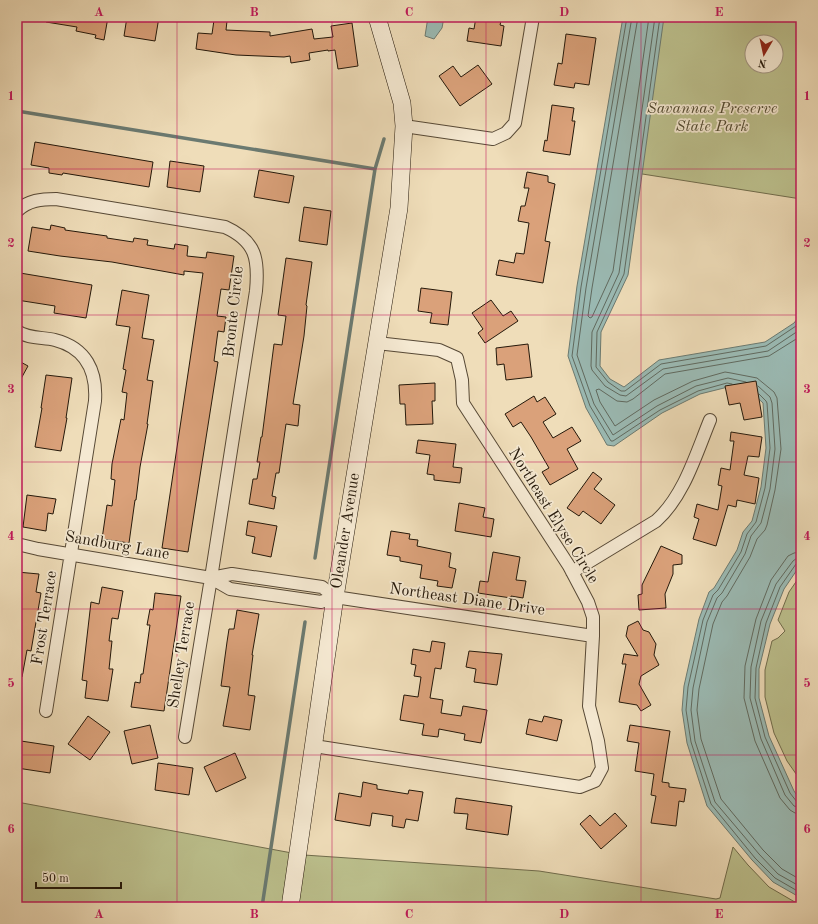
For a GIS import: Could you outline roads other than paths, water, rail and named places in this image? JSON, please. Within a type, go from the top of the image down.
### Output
[{"type":"street","name":"Oleander Avenue","points":[[290,907],[335,597],[399,208],[404,126],[402,103],[377,17]]},
{"type":"street","points":[[404,126],[493,139],[506,134],[515,123],[533,17]]},
{"type":"street","name":"Bronte Circle","points":[[17,211],[26,204],[36,200],[56,199],[225,227],[237,232],[251,248],[255,257],[258,272],[256,291],[211,578]]},
{"type":"street","points":[[17,331],[31,337],[56,340],[78,350],[90,366],[95,381],[96,401],[72,554]]},
{"type":"street","name":"Northeast Elyse Circle","points":[[314,746],[580,787],[595,781],[602,768],[598,741],[589,706],[593,617],[588,602],[572,572],[463,403],[462,380],[457,358],[439,350],[378,342]]},
{"type":"street","points":[[572,572],[656,521],[666,512],[673,503],[683,484],[710,420]]},
{"type":"street","name":"Sandburg Lane","points":[[17,544],[38,549],[211,578],[230,589],[321,602],[335,597]]},
{"type":"street","name":"Frost Terrace","points":[[46,711],[72,554]]},
{"type":"street","name":"Shelley Terrace","points":[[185,737],[211,578]]},
{"type":"street","name":"Northeast Diane Drive","points":[[335,597],[593,636]]},
{"type":"water","points":[[428,17],[444,17],[442,28],[434,39],[425,36]]},
{"type":"water","points":[[623,17],[664,17],[628,275],[601,332],[600,366],[610,379],[624,387],[659,360],[765,342],[794,323],[801,314],[801,564],[784,589],[770,624],[759,669],[759,698],[769,736],[794,791],[801,801],[801,898],[773,882],[752,860],[707,806],[687,743],[682,710],[684,686],[699,619],[709,592],[714,588],[737,550],[743,532],[752,521],[761,487],[766,448],[763,403],[751,392],[728,387],[700,394],[662,413],[614,446],[607,445],[586,408],[568,356],[577,286]]},
{"type":"waterway","points":[[17,111],[375,169]]},
{"type":"waterway","points":[[315,558],[375,169],[384,139]]},
{"type":"waterway","points":[[262,907],[305,622]]},
{"type":"park label","name":"Savannas Preserve State Park","points":[[712,118]]}]
